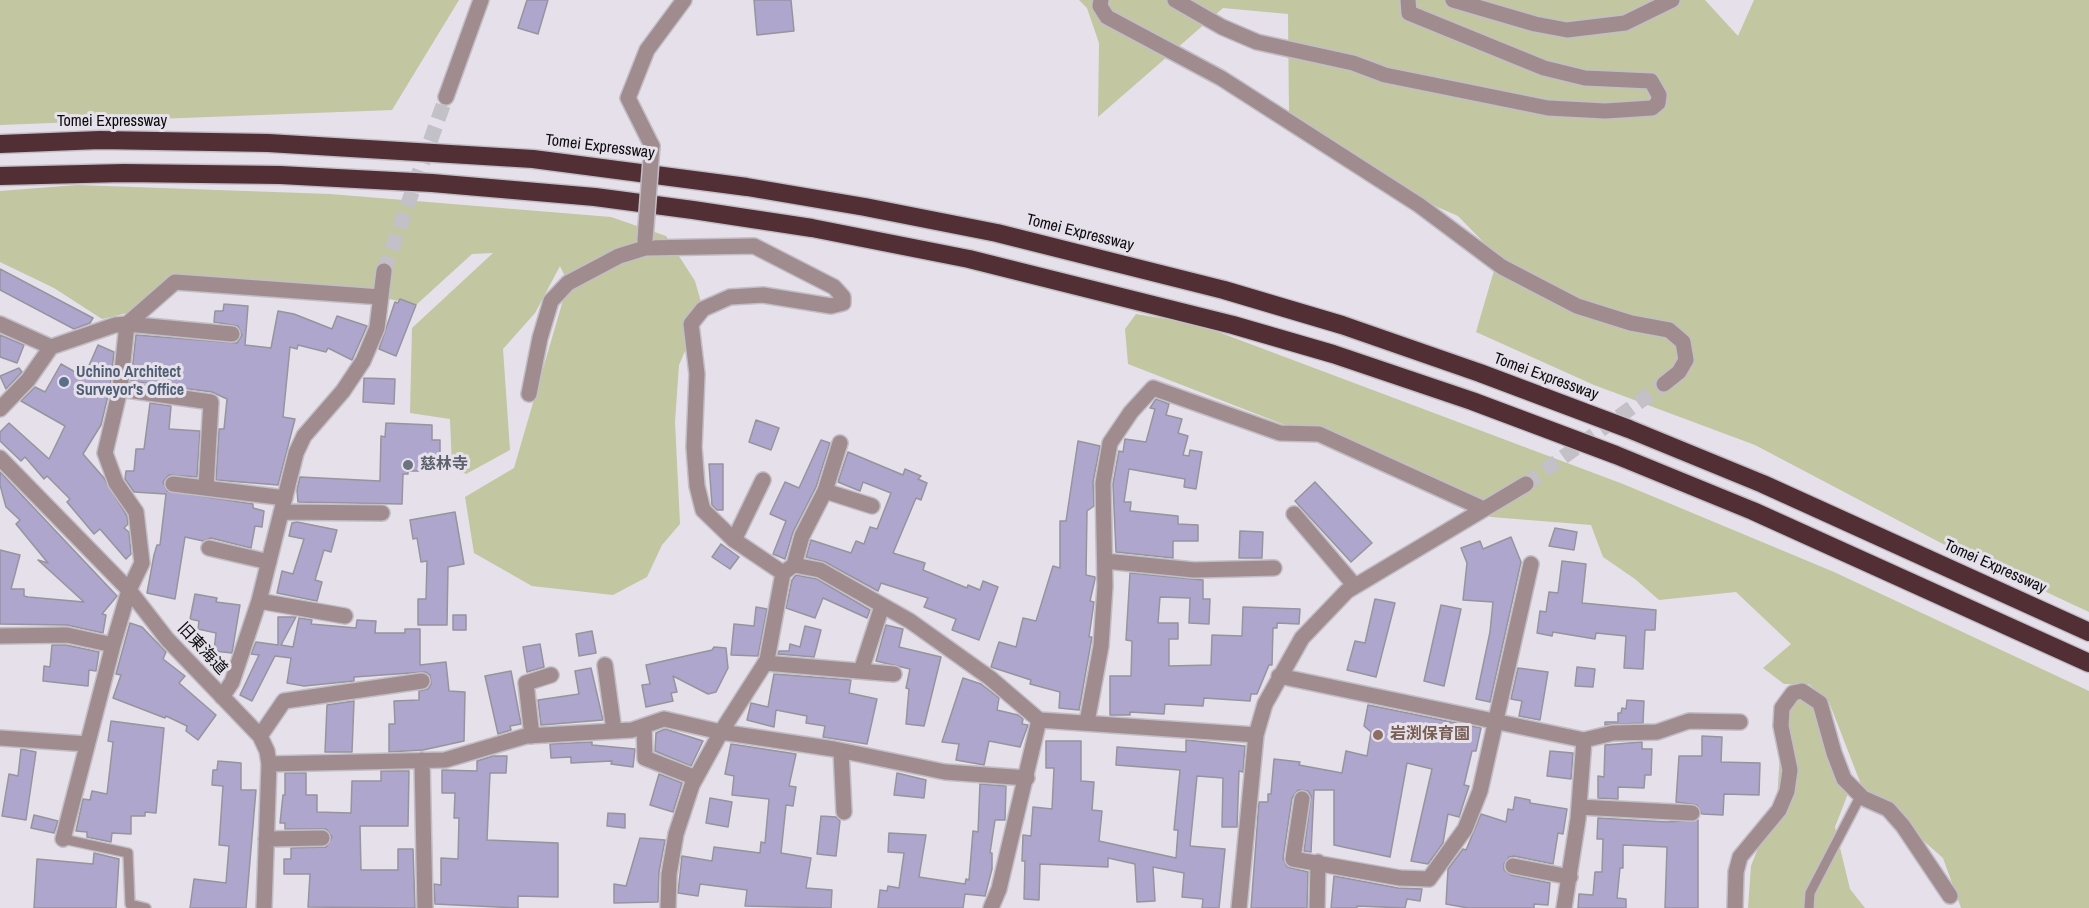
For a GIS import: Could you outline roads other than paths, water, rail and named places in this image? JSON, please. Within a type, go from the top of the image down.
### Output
[{"type":"highway","name":"Tomei Expressway","points":[[0,144],[100,140],[268,143],[533,159],[747,187],[997,233],[1224,290],[1342,325],[1480,374],[1629,429],[1753,480],[2089,632]]},
{"type":"highway","points":[[0,176],[124,173],[258,175],[455,185],[595,197],[693,210],[812,228],[969,259],[1233,325],[1333,354],[1472,401],[1616,455],[1753,511],[2089,663]]},
{"type":"street","points":[[446,97],[481,0]]},
{"type":"street","points":[[645,244],[652,146],[628,98],[646,50],[684,0]]},
{"type":"street","points":[[1101,0],[1100,6],[1107,16],[1221,78],[1419,205],[1502,267],[1577,306],[1631,323],[1669,330],[1683,342],[1686,360],[1679,372],[1664,384]]},
{"type":"street","points":[[1175,0],[1222,27],[1257,42],[1353,63],[1385,75],[1548,108],[1605,111],[1652,108],[1658,103],[1659,95],[1651,81],[1585,78],[1544,68],[1409,13],[1408,0]]},
{"type":"street","points":[[1453,0],[1535,24],[1567,30],[1625,23],[1672,0]]},
{"type":"street","points":[[529,394],[551,301],[568,283],[591,269],[645,244],[754,246],[834,287],[843,297],[843,303],[831,306],[763,295],[730,297],[703,309],[691,324],[697,374],[694,447],[696,486],[703,510],[734,540],[789,569],[820,570],[910,621],[990,678],[1039,720],[1256,735]]},
{"type":"street","points":[[222,697],[232,682],[259,601],[284,505],[288,479],[304,436],[343,392],[363,361],[377,328],[384,271]]},
{"type":"street","points":[[63,839],[113,645],[129,590],[142,563],[136,512],[116,483],[105,453],[120,389],[127,324],[175,282],[381,297]]},
{"type":"street","points":[[0,324],[51,347]]},
{"type":"street","points":[[0,409],[28,380],[51,347],[127,324],[232,334]]},
{"type":"street","points":[[1087,722],[1101,646],[1104,561],[1103,483],[1110,443],[1131,412],[1153,388],[1280,433],[1319,434],[1484,509]]},
{"type":"street","points":[[120,389],[211,402],[206,488]]},
{"type":"street","points":[[668,908],[669,874],[676,834],[696,778],[721,732],[765,663],[789,569],[802,536],[825,491],[840,443]]},
{"type":"street","name":"旧東海道","points":[[0,458],[129,590],[167,639],[260,736],[267,751],[268,764],[264,908]]},
{"type":"street","points":[[734,540],[763,480]]},
{"type":"street","points":[[173,484],[206,488],[284,505],[382,513]]},
{"type":"street","points":[[1239,908],[1256,735],[1265,704],[1302,638],[1355,586],[1527,484]]},
{"type":"street","points":[[825,491],[872,506]]},
{"type":"street","points":[[1294,514],[1355,586]]},
{"type":"street","points":[[209,548],[269,561]]},
{"type":"street","points":[[1104,561],[1194,570],[1274,568]]},
{"type":"street","points":[[1302,799],[1293,860],[1318,862],[1400,878],[1430,879],[1465,829],[1480,791],[1531,564]]},
{"type":"street","points":[[259,601],[345,616]]},
{"type":"street","points":[[861,671],[882,606]]},
{"type":"street","points":[[0,636],[67,635],[113,645]]},
{"type":"street","points":[[765,663],[894,674]]},
{"type":"street","points":[[605,665],[615,731]]},
{"type":"street","points":[[532,736],[526,683],[551,675]]},
{"type":"street","points":[[1279,676],[1584,740],[1612,733],[1658,732],[1689,722],[1740,722]]},
{"type":"street","points":[[260,736],[284,701],[422,681]]},
{"type":"street","points":[[1735,908],[1736,872],[1740,857],[1779,810],[1787,791],[1790,770],[1780,726],[1782,708],[1793,693],[1802,691],[1812,695],[1820,703],[1844,779],[1861,795],[1888,809],[1903,826],[1950,896]]},
{"type":"street","points":[[268,764],[445,759],[532,736],[615,731],[644,726],[664,719],[721,732],[841,751],[945,772],[1027,778]]},
{"type":"street","points":[[991,908],[999,889],[1039,720]]},
{"type":"street","points":[[644,726],[645,759],[696,778]]},
{"type":"street","points":[[0,738],[87,744]]},
{"type":"street","points":[[1564,908],[1579,807],[1584,740]]},
{"type":"street","points":[[841,751],[844,812]]},
{"type":"street","points":[[422,760],[425,908]]},
{"type":"street","points":[[1579,807],[1692,813]]},
{"type":"street","points":[[266,839],[322,838]]},
{"type":"street","points":[[1317,908],[1318,862]]},
{"type":"street","points":[[1513,866],[1569,877]]},
{"type":"lane","points":[[1809,908],[1810,893],[1861,795]]},
{"type":"lane","points":[[63,839],[128,853],[130,904],[146,908]]},
{"type":"tunnel","points":[[384,271],[446,97]]},
{"type":"tunnel","points":[[1526,484],[1664,384]]},
{"type":"place","name":"Uchino Architect Surveyor's Office","points":[[64,382]]},
{"type":"place","name":"慈林寺","points":[[408,465]]},
{"type":"place","name":"岩渕保育園","points":[[1378,735]]}]
